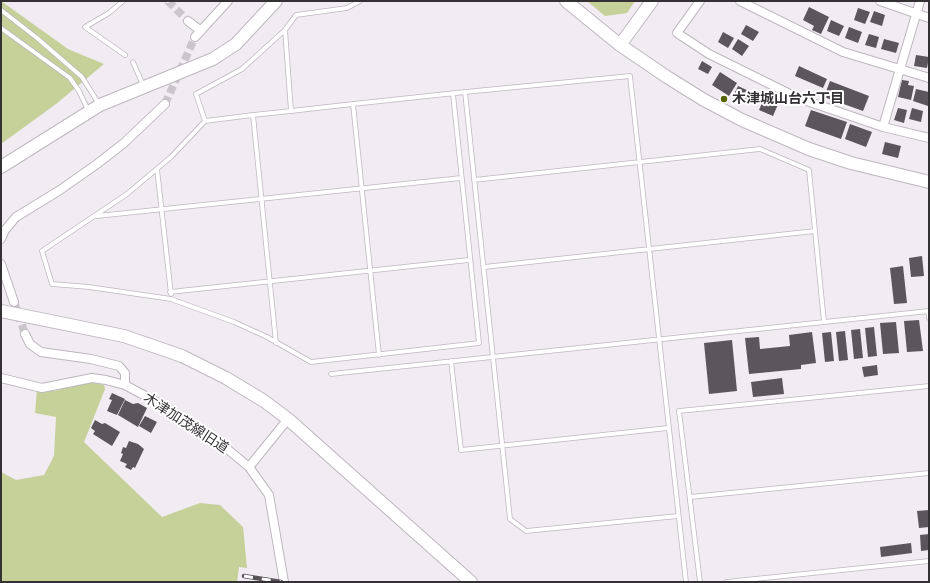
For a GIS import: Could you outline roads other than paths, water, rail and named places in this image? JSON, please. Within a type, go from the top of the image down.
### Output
[{"type":"street","points":[[188,21],[198,34],[228,1]]},
{"type":"street","points":[[1,167],[100,105],[213,59],[236,44],[276,1]]},
{"type":"street","points":[[566,1],[620,45],[704,100],[742,120],[809,149],[851,163],[929,182]]},
{"type":"street","points":[[620,45],[652,1]]},
{"type":"street","points":[[700,1],[677,33],[709,54],[798,98],[883,127],[929,138]]},
{"type":"street","points":[[740,1],[843,52],[929,78]]},
{"type":"street","points":[[880,1],[916,15],[929,18]]},
{"type":"street","points":[[883,127],[920,1]]},
{"type":"street","points":[[1,240],[5,230],[16,217],[60,190],[97,164],[124,143],[165,104]]},
{"type":"street","points":[[1,264],[14,302]]},
{"type":"street","points":[[1,312],[81,326],[124,336],[158,347],[226,378],[264,401],[288,418],[471,582]]},
{"type":"street","points":[[25,334],[30,344],[42,352],[91,359],[119,366],[125,373],[125,385]]},
{"type":"street","name":"木津加茂線旧道","points":[[1,378],[42,388],[92,378],[125,385],[168,408],[226,448],[249,467],[269,495],[284,582]]},
{"type":"street","points":[[249,467],[288,418]]},
{"type":"lane","points":[[123,1],[109,13],[85,27],[125,55]]},
{"type":"lane","points":[[205,121],[196,94],[242,70],[285,30],[296,15],[347,8],[360,1]]},
{"type":"lane","points":[[1,10],[63,59],[82,77],[100,105]]},
{"type":"lane","points":[[1,28],[70,78],[79,91],[89,111]]},
{"type":"lane","points":[[285,30],[291,111]]},
{"type":"lane","points":[[133,62],[144,86]]},
{"type":"lane","points":[[452,94],[479,343],[310,362],[267,337],[234,322],[171,299],[89,287],[52,284],[42,251],[96,216],[157,170],[205,121],[465,92],[630,76],[686,582]]},
{"type":"lane","points":[[465,92],[510,519],[526,531],[678,516]]},
{"type":"lane","points":[[353,104],[379,355]]},
{"type":"lane","points":[[253,115],[276,343]]},
{"type":"lane","points":[[474,180],[760,150],[809,170],[824,322]]},
{"type":"lane","points":[[157,170],[171,299]]},
{"type":"lane","points":[[96,216],[461,178]]},
{"type":"lane","points":[[484,267],[815,231]]},
{"type":"lane","points":[[170,292],[469,260]]},
{"type":"lane","points":[[331,374],[929,311],[929,318]]},
{"type":"lane","points":[[451,361],[461,450],[668,428]]},
{"type":"lane","points":[[700,582],[679,411],[929,386]]},
{"type":"lane","points":[[690,497],[929,473]]},
{"type":"lane","points":[[726,582],[929,561]]},
{"type":"tunnel","points":[[168,1],[188,21]]},
{"type":"tunnel","points":[[165,104],[195,37]]},
{"type":"tunnel","points":[[14,302],[25,334]]},
{"type":"railway","points":[[244,576],[281,582]]},
{"type":"place","name":"木津城山台六丁目","points":[[724,99]]}]
